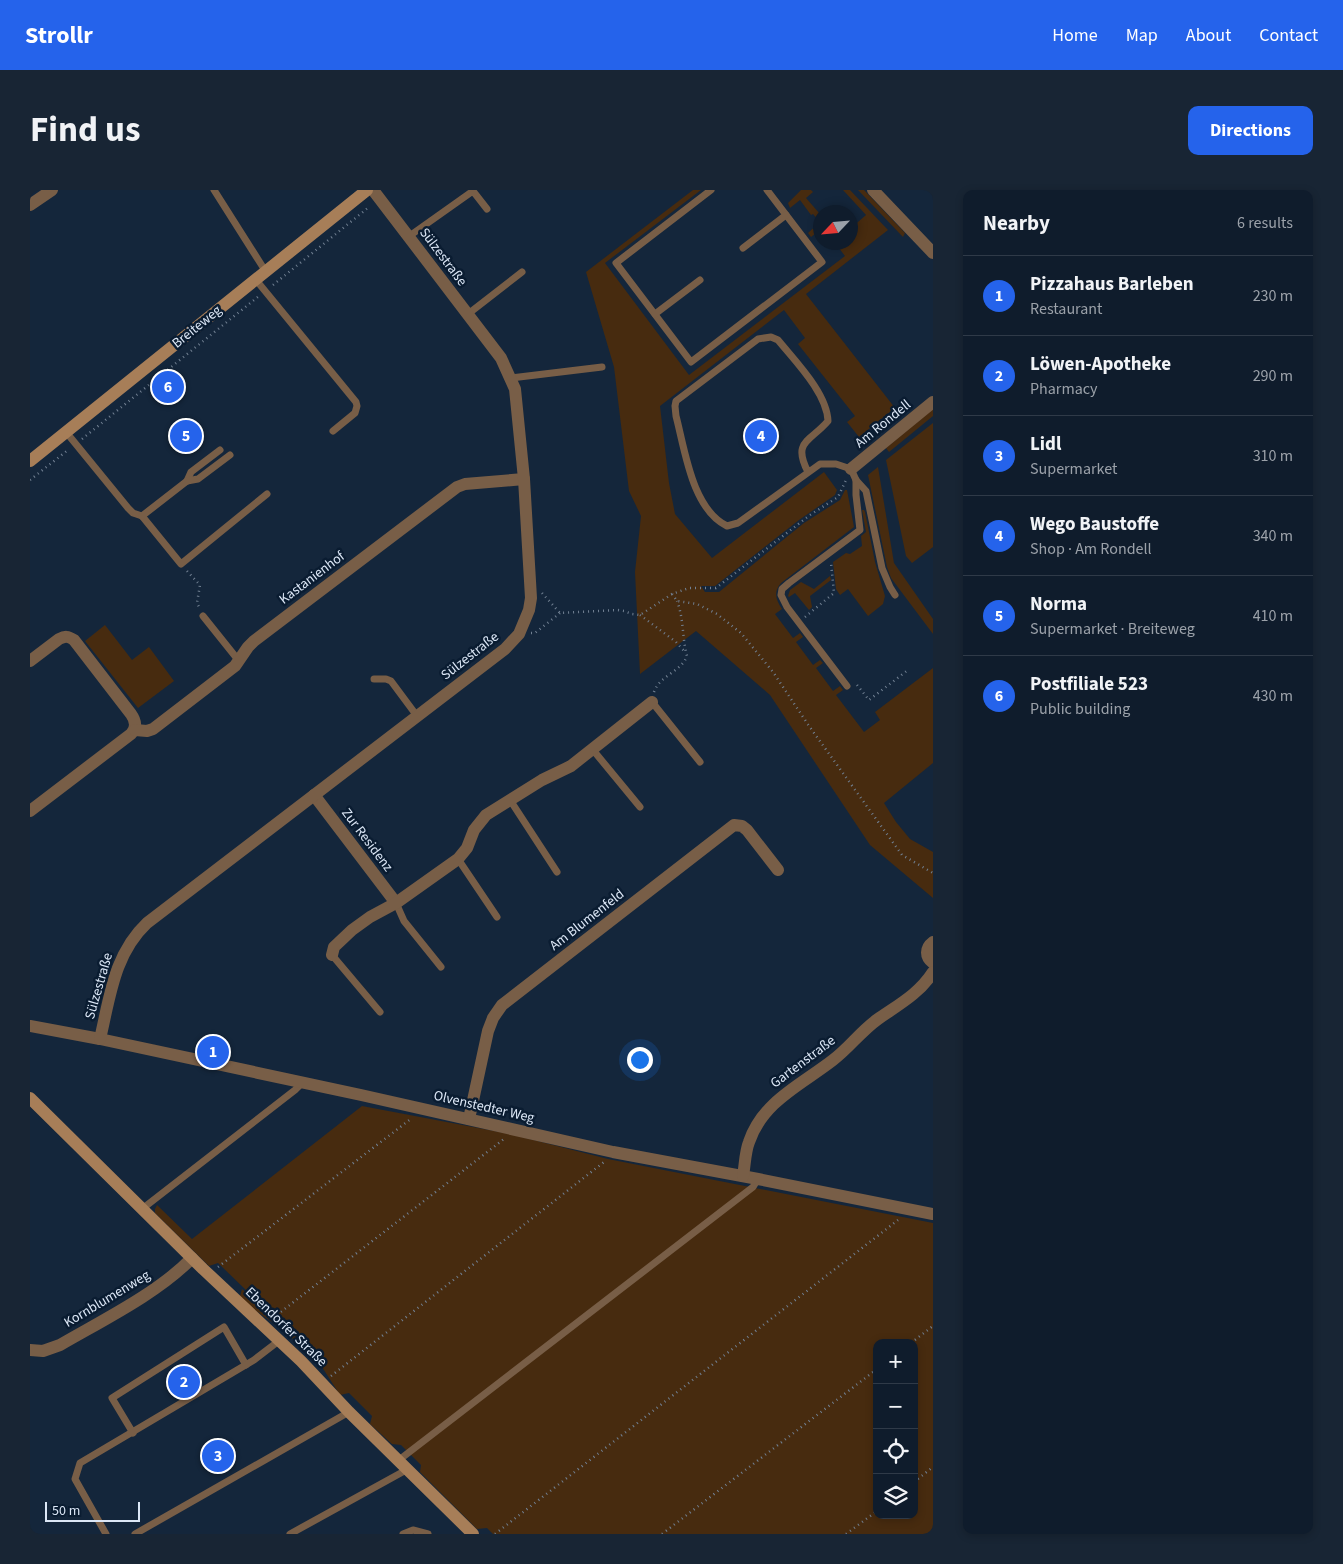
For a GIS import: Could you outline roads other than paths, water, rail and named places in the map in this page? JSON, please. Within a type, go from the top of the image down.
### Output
[{"type":"street","points":[[30,205],[52,190]]},
{"type":"street","points":[[873,190],[933,253]]},
{"type":"street","name":"Breiteweg","points":[[30,461],[261,276],[353,194],[370,193]]},
{"type":"street","name":"Sülzestraße","points":[[100,1039],[117,968],[125,950],[147,923],[505,649],[519,634],[529,610],[532,584],[524,479],[515,389],[511,378],[501,358],[468,314],[408,237],[370,193]]},
{"type":"street","name":"Am Rondell","points":[[854,474],[933,402]]},
{"type":"street","name":"Kastanienhof","points":[[30,811],[135,730],[153,729],[235,666],[254,641],[457,487],[465,484],[524,479]]},
{"type":"street","points":[[30,661],[58,639],[69,637],[74,640],[131,714],[135,720],[135,730]]},
{"type":"street","points":[[332,955],[334,947],[341,939],[370,917],[396,902],[458,859],[467,848],[474,830],[486,815],[542,780],[571,766],[652,702]]},
{"type":"street","name":"Zur Residenz","points":[[314,795],[396,902]]},
{"type":"street","name":"Am Blumenfeld","points":[[469,1119],[488,1031],[493,1018],[502,1005],[734,825],[742,826],[747,830],[778,870]]},
{"type":"street","points":[[933,942],[928,948],[927,954],[933,963]]},
{"type":"street","name":"Gartenstraße","points":[[743,1176],[748,1144],[753,1132],[772,1105],[795,1086],[834,1059],[869,1026],[910,998],[933,972]]},
{"type":"street","name":"Olvenstedter Weg","points":[[30,1026],[302,1082],[613,1152],[933,1214]]},
{"type":"street","name":"Ebendorfer Straße","points":[[30,1098],[192,1258],[280,1340],[349,1412],[473,1534]]},
{"type":"street","name":"Kornblumenweg","points":[[30,1350],[43,1351],[60,1345],[158,1286],[176,1274],[192,1258]]},
{"type":"lane","points":[[214,190],[261,276],[264,291],[356,402],[355,414],[333,431]]},
{"type":"lane","points":[[711,190],[616,263],[691,362],[822,262],[767,190]]},
{"type":"lane","points":[[408,237],[473,191],[487,209]]},
{"type":"lane","points":[[743,248],[786,215]]},
{"type":"lane","points":[[468,314],[522,272]]},
{"type":"lane","points":[[655,314],[700,280]]},
{"type":"lane","points":[[808,472],[801,459],[800,451],[804,444],[828,421],[828,414],[821,396],[778,340],[771,337],[758,339],[676,401],[676,416],[696,489],[702,501],[718,522],[726,526],[738,523],[820,464],[836,464],[854,474],[866,491],[882,568],[895,595]]},
{"type":"lane","points":[[511,378],[602,368]]},
{"type":"lane","points":[[66,432],[128,508],[142,516],[181,564],[267,494]]},
{"type":"lane","points":[[188,481],[191,472],[220,450]]},
{"type":"lane","points":[[142,516],[188,481],[198,479],[230,455]]},
{"type":"lane","points":[[848,686],[787,607],[781,595],[782,590],[789,583],[860,530],[854,474]]},
{"type":"lane","points":[[203,616],[239,661]]},
{"type":"lane","points":[[374,679],[391,681],[418,716]]},
{"type":"lane","points":[[652,702],[700,762]]},
{"type":"lane","points":[[593,750],[640,807]]},
{"type":"lane","points":[[510,800],[557,872]]},
{"type":"lane","points":[[458,859],[498,917]]},
{"type":"lane","name":"Zur Residenz","points":[[396,902],[404,921],[441,967]]},
{"type":"lane","points":[[332,955],[380,1012]]},
{"type":"lane","points":[[142,1208],[295,1090],[302,1082]]},
{"type":"lane","points":[[290,1534],[403,1464],[753,1187],[758,1179]]},
{"type":"lane","points":[[132,1433],[112,1398],[224,1327],[246,1365]]},
{"type":"lane","points":[[106,1534],[75,1479],[80,1463],[246,1365],[280,1340]]},
{"type":"lane","points":[[135,1534],[349,1412]]},
{"type":"lane","points":[[403,1534],[413,1530],[420,1530],[428,1534]]},
{"type":"place","name":"Postfiliale 523","points":[[168,387]]},
{"type":"place","name":"Norma","points":[[186,436]]},
{"type":"place","name":"Wego Baustoffe","points":[[761,436]]},
{"type":"place","name":"Pizzahaus Barleben","points":[[213,1052]]},
{"type":"place","name":"Löwen-Apotheke","points":[[184,1382]]},
{"type":"place","name":"Lidl","points":[[218,1456]]}]
